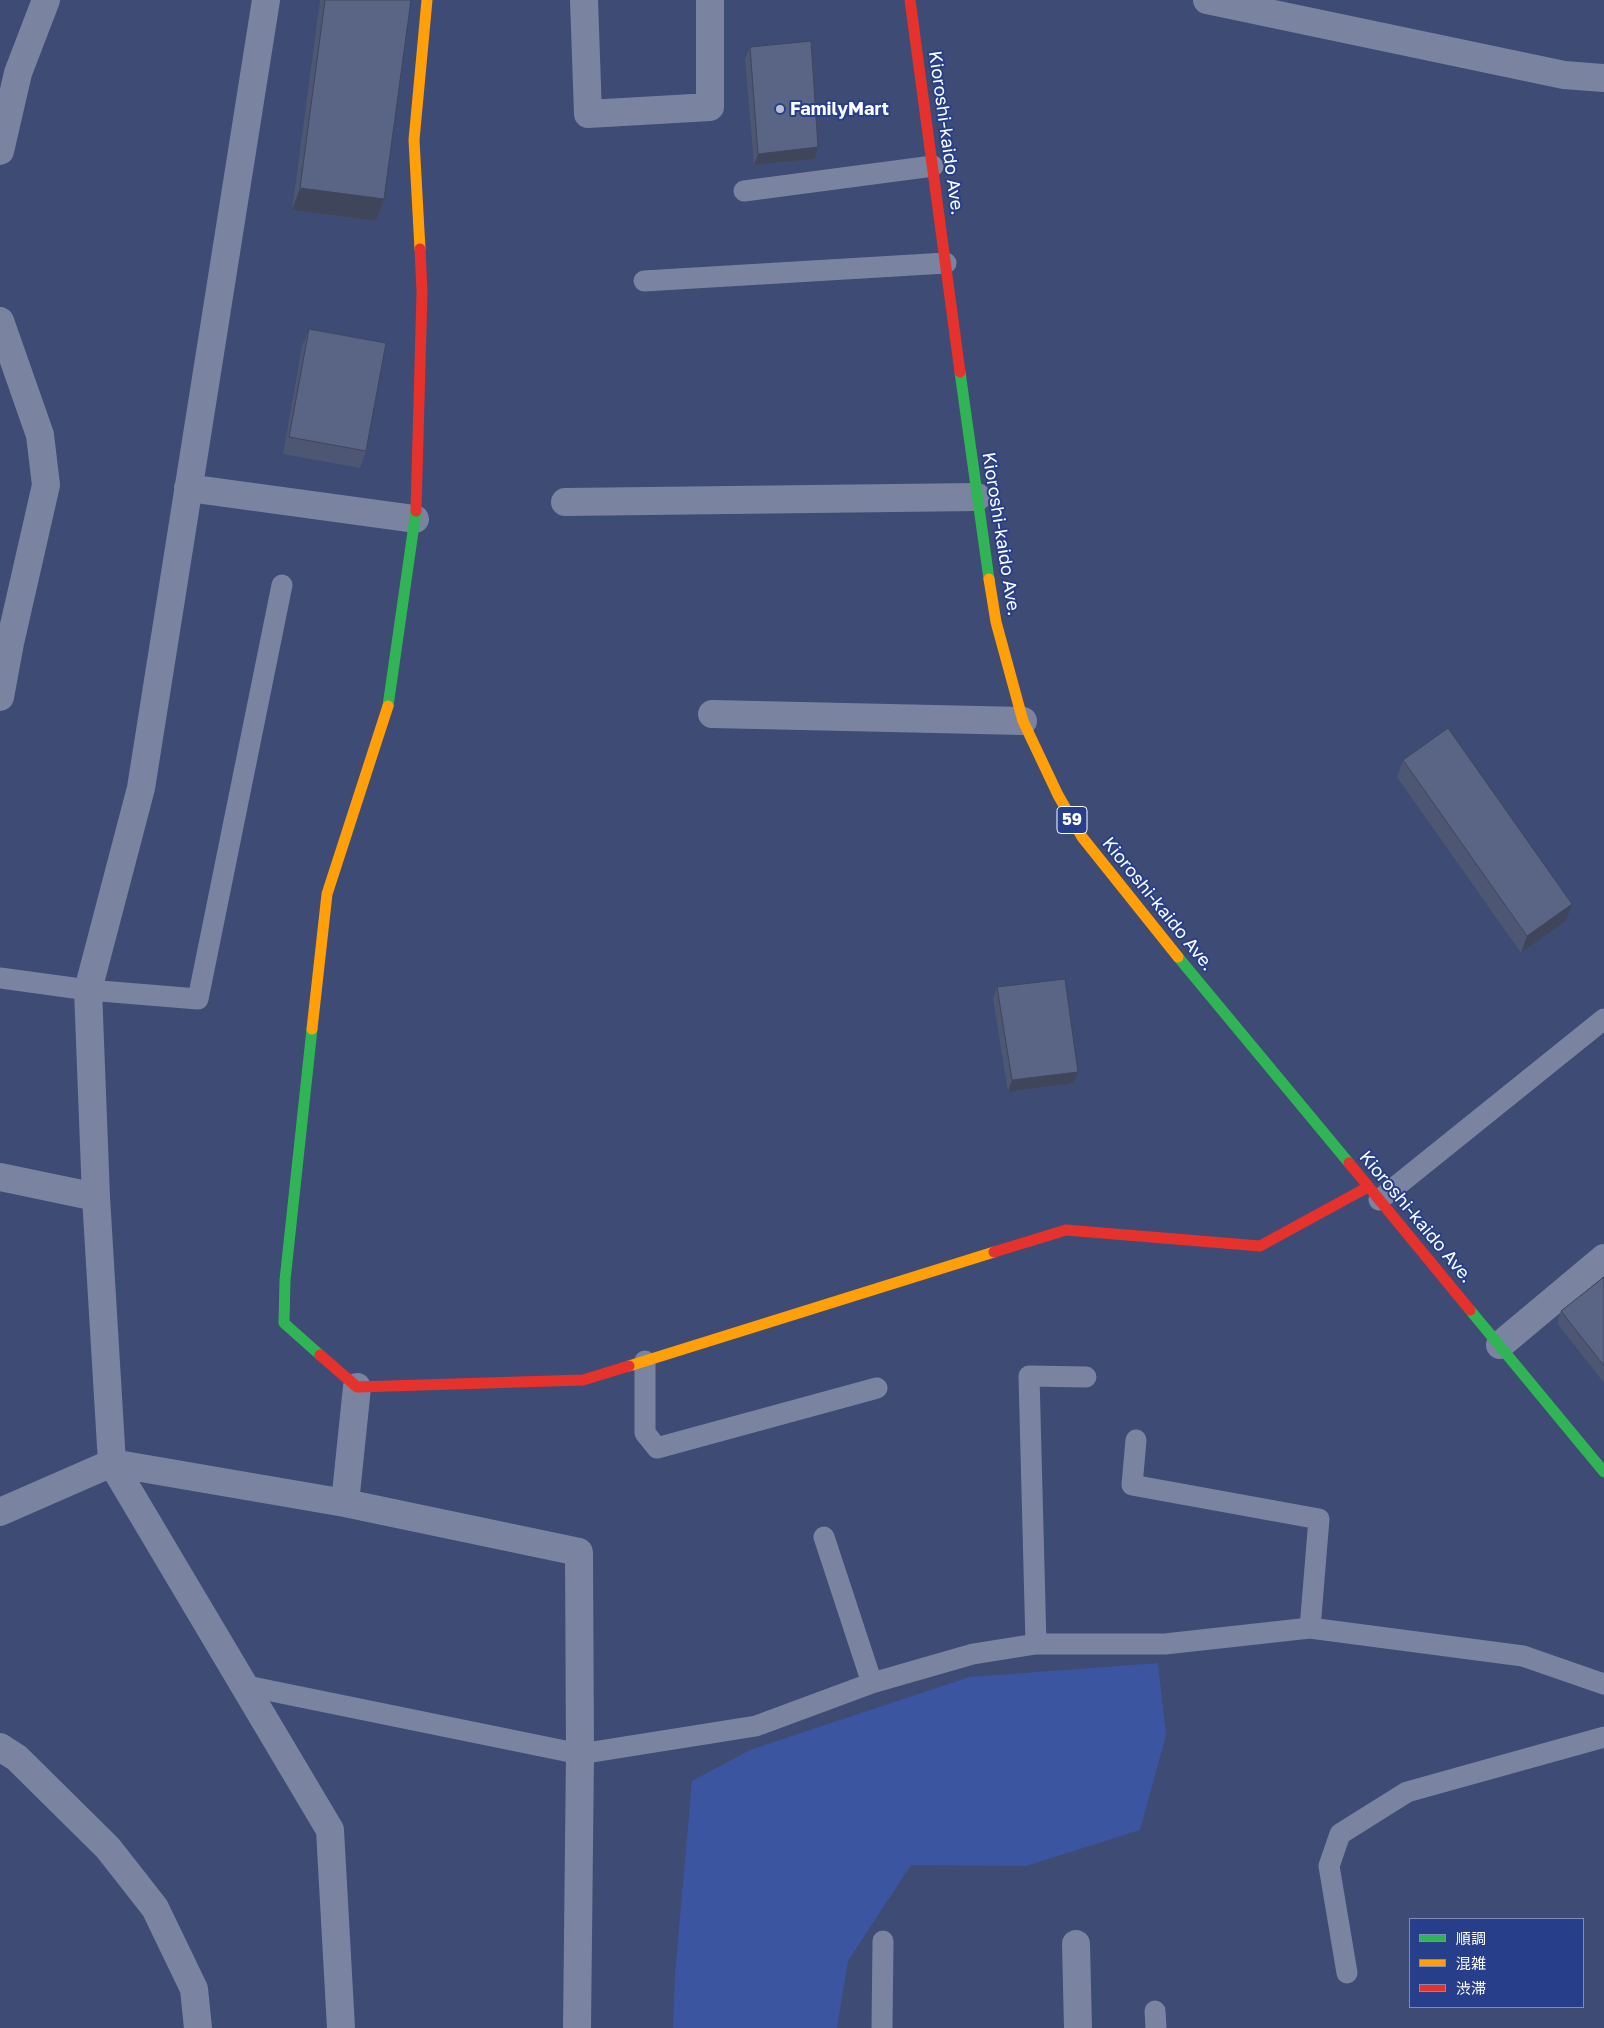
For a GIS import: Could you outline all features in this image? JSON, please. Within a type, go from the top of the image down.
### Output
[{"type":"street","points":[[0,151],[18,73],[46,0]]},
{"type":"street","points":[[266,0],[141,788],[88,990],[96,1197],[112,1463],[242,1685],[330,1830],[341,2028]]},
{"type":"street","points":[[428,0],[414,140],[422,292],[417,506],[389,704],[327,894],[285,1280],[284,1323],[357,1386],[583,1380],[1066,1230],[1260,1246],[1373,1193]]},
{"type":"street","points":[[584,0],[588,114],[710,107],[710,0]]},
{"type":"street","name":"Kioroshi-kaido Ave.","points":[[910,0],[976,497],[996,622],[1023,721],[1058,795],[1082,837],[1130,899],[1604,1472]]},
{"type":"street","points":[[1207,0],[1564,75],[1604,78]]},
{"type":"street","points":[[0,322],[40,435],[46,485],[10,643],[0,697]]},
{"type":"street","points":[[188,488],[415,519]]},
{"type":"street","points":[[565,502],[976,497]]},
{"type":"street","points":[[712,714],[1023,721]]},
{"type":"street","points":[[0,1177],[96,1197]]},
{"type":"street","points":[[1500,1345],[1604,1258]]},
{"type":"street","points":[[345,1503],[357,1386]]},
{"type":"street","points":[[0,1512],[112,1463],[345,1503],[579,1552],[580,1754],[577,2028]]},
{"type":"street","points":[[0,1747],[16,1758],[108,1848],[155,1908],[194,1989],[198,2028]]},
{"type":"street","points":[[1076,1944],[1078,2028]]},
{"type":"lane","points":[[744,191],[933,166]]},
{"type":"lane","points":[[644,281],[946,263]]},
{"type":"lane","points":[[0,978],[88,990],[198,999],[282,585]]},
{"type":"lane","points":[[1373,1193],[1604,1019]]},
{"type":"lane","points":[[645,1361],[645,1433],[657,1448],[877,1388]]},
{"type":"lane","points":[[1036,1644],[1029,1376],[1086,1377]]},
{"type":"lane","points":[[1136,1440],[1132,1485],[1319,1519],[1310,1628]]},
{"type":"lane","points":[[824,1537],[872,1683]]},
{"type":"lane","points":[[242,1685],[580,1754],[756,1726],[872,1683],[973,1654],[1036,1644],[1165,1644],[1310,1628],[1522,1656],[1604,1684]]},
{"type":"lane","points":[[1346,1973],[1329,1866],[1340,1834],[1407,1792],[1604,1737]]},
{"type":"lane","points":[[882,2028],[883,1941]]},
{"type":"shaded area","points":[[1158,1663],[1166,1735],[1140,1830],[1026,1866],[911,1865],[848,1961],[837,2028],[673,2028],[675,1974],[692,1781],[750,1750],[970,1677]]},
{"type":"building","points":[[325,0],[411,0],[384,199],[300,188]]},
{"type":"building","name":"FamilyMart","points":[[811,41],[818,147],[758,154],[750,47]]},
{"type":"building","points":[[309,329],[386,343],[366,451],[289,437]]},
{"type":"building","points":[[1448,728],[1572,904],[1527,936],[1403,760]]},
{"type":"building","points":[[1065,979],[1078,1072],[1012,1080],[997,987]]},
{"type":"building","points":[[1604,1277],[1604,1366],[1561,1311]]},
{"type":"traffic: fast","points":[[960,372],[989,579]]},
{"type":"traffic: fast","points":[[388,706],[416,511]]},
{"type":"traffic: fast","points":[[1178,957],[1349,1163]]},
{"type":"traffic: fast","points":[[312,1029],[285,1280],[284,1323],[320,1355]]},
{"type":"traffic: fast","points":[[1470,1310],[1604,1472]]},
{"type":"traffic: slow","points":[[420,249],[414,140],[427,0]]},
{"type":"traffic: slow","points":[[989,579],[996,622],[1023,721],[1058,795],[1082,837],[1178,957]]},
{"type":"traffic: slow","points":[[312,1029],[327,894],[388,706]]},
{"type":"traffic: slow","points":[[629,1366],[994,1252]]},
{"type":"traffic: jam","points":[[910,0],[960,372]]},
{"type":"traffic: jam","points":[[416,511],[422,292],[420,249]]},
{"type":"traffic: jam","points":[[1349,1163],[1470,1310]]},
{"type":"traffic: jam","points":[[994,1252],[1066,1230],[1260,1246],[1368,1187]]},
{"type":"traffic: jam","points":[[320,1355],[357,1387],[583,1380],[629,1366]]},
{"type":"place","name":"FamilyMart","points":[[780,109]]}]
